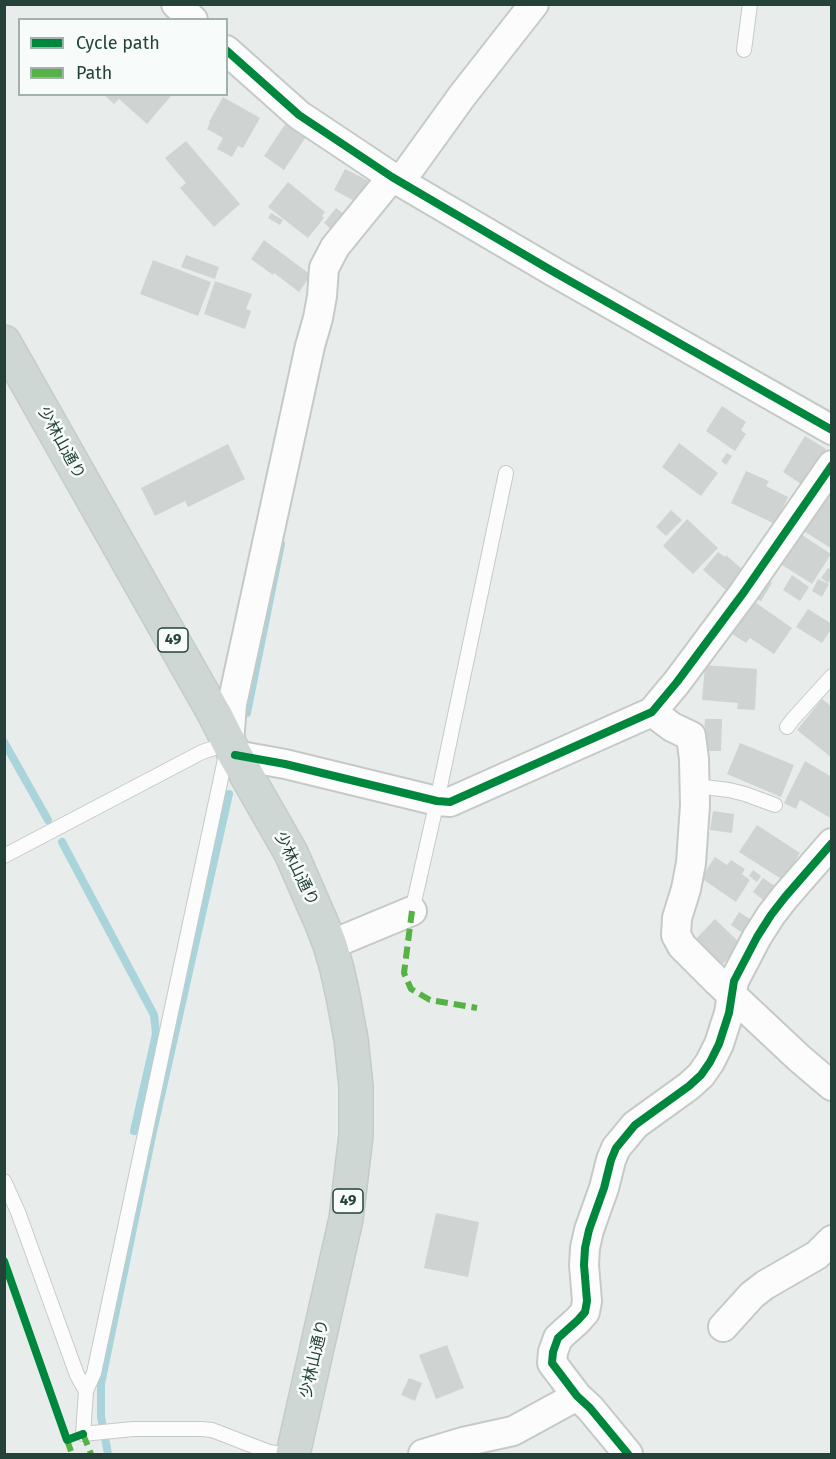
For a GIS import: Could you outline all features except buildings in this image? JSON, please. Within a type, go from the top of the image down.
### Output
[{"type":"main road","name":"少林山通り","points":[[4,342],[291,853],[310,893],[330,945],[351,1039],[356,1086],[356,1135],[346,1219],[293,1455]]},
{"type":"street","points":[[176,4],[191,18]]},
{"type":"street","points":[[534,4],[396,179],[334,247],[324,268],[318,318],[232,704],[232,749],[437,801],[450,802],[652,712],[744,592],[831,465]]},
{"type":"street","points":[[228,52],[299,115],[396,179],[554,273],[831,430]]},
{"type":"street","points":[[652,712],[672,727],[691,736],[695,786],[694,829],[687,888],[677,918],[676,935],[682,946],[831,1086]]},
{"type":"street","points":[[628,1455],[552,1363],[558,1338],[585,1312],[587,1300],[584,1265],[587,1239],[611,1160],[616,1148],[635,1125],[701,1075],[719,1044],[729,1013],[734,981],[757,937],[771,915],[831,843]]},
{"type":"street","points":[[330,945],[412,910]]},
{"type":"street","points":[[723,1327],[752,1295],[817,1255],[831,1240]]},
{"type":"street","points":[[423,1455],[463,1442],[513,1431],[577,1396]]},
{"type":"lane","points":[[744,50],[750,4]]},
{"type":"lane","points":[[412,910],[506,473]]},
{"type":"lane","points":[[787,727],[831,676]]},
{"type":"lane","points":[[4,856],[202,752],[232,749],[94,1372],[86,1391],[83,1434],[133,1429],[212,1430],[282,1455]]},
{"type":"lane","points":[[695,786],[729,790],[775,805]]},
{"type":"lane","points":[[4,1181],[18,1212],[77,1374],[86,1391]]},
{"type":"waterway","points":[[247,713],[281,544]]},
{"type":"waterway","points":[[4,742],[48,820]]},
{"type":"waterway","points":[[108,1454],[101,1417],[101,1384],[152,1136],[229,794]]},
{"type":"waterway","points":[[62,842],[154,1015],[156,1034],[134,1131]]},
{"type":"marked path","points":[[412,911],[404,973],[411,989],[430,1000],[477,1008]]},
{"type":"marked path","points":[[83,1434],[91,1454]]},
{"type":"marked path","points":[[67,1440],[72,1454]]},
{"type":"cycle path","points":[[228,52],[299,115],[392,177],[832,430]]},
{"type":"cycle path","points":[[235,755],[285,764],[437,801],[450,802],[652,712],[744,592],[832,465]]},
{"type":"cycle path","points":[[628,1454],[590,1408],[577,1396],[552,1363],[558,1338],[585,1312],[587,1301],[585,1248],[611,1160],[616,1148],[635,1125],[701,1075],[719,1044],[729,1013],[734,981],[757,937],[785,897],[832,843]]},
{"type":"cycle path","points":[[4,1261],[67,1440],[83,1434]]}]
